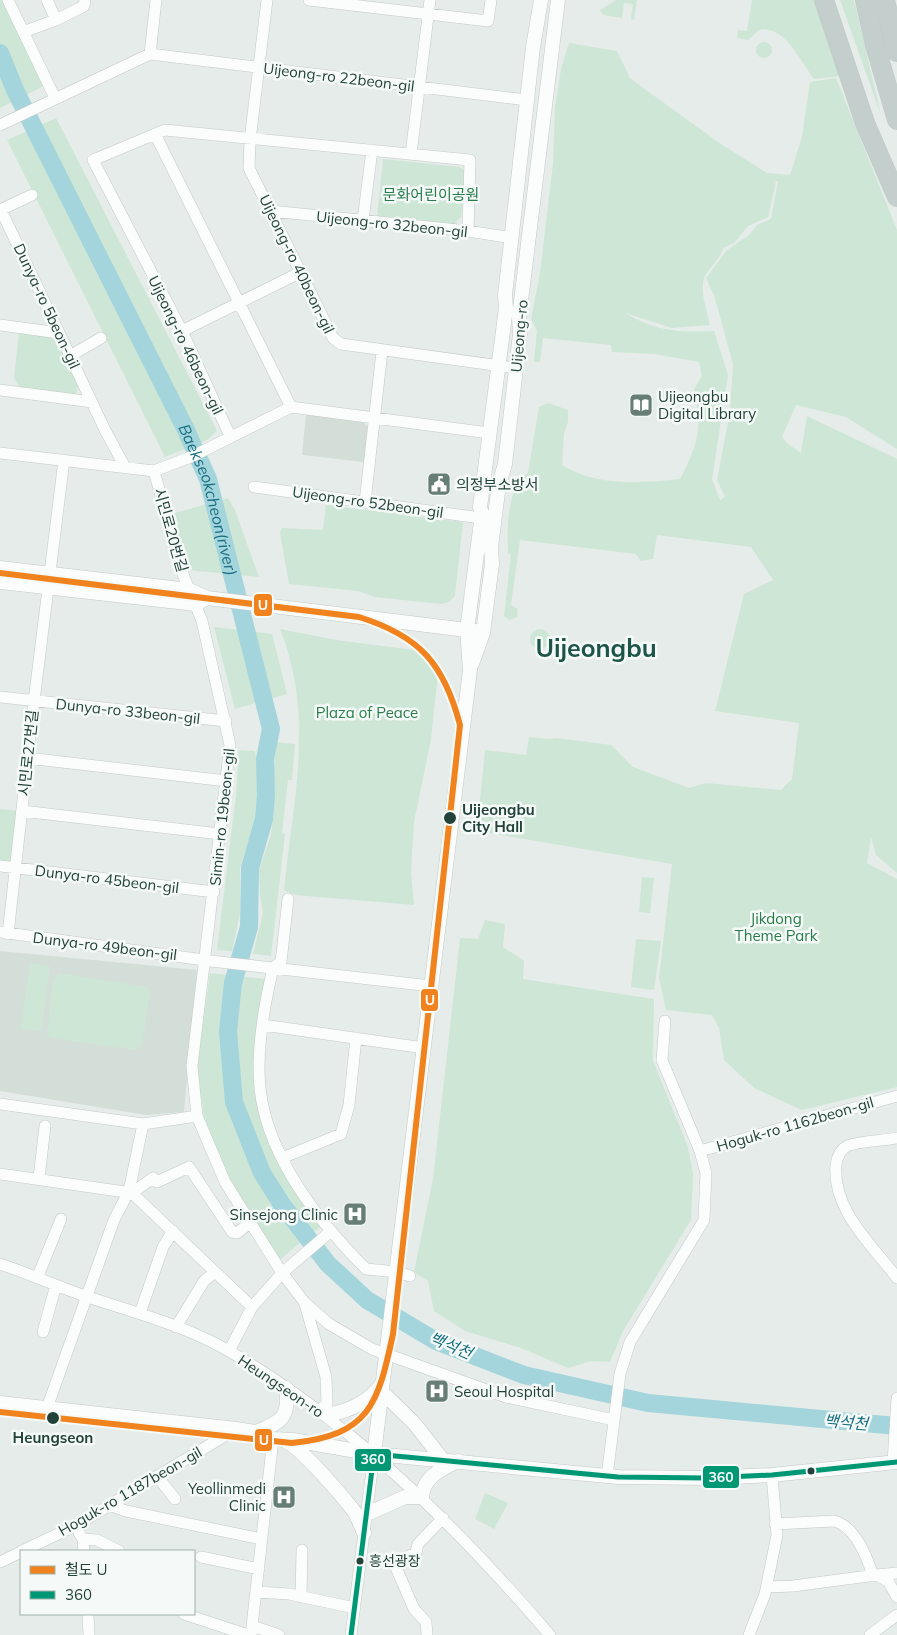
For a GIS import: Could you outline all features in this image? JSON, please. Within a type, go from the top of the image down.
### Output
[{"type":"highway","points":[[824,0],[865,123],[897,197]]},
{"type":"highway","points":[[865,0],[875,45],[897,120]]},
{"type":"highway","points":[[885,0],[897,52]]},
{"type":"street","points":[[8,0],[55,98]]},
{"type":"street","points":[[47,0],[56,20]]},
{"type":"street","points":[[23,32],[56,20],[84,6],[85,0]]},
{"type":"street","points":[[1,125],[150,54],[156,0]]},
{"type":"street","name":"Uijeong-ro 40beon-gil","points":[[268,0],[258,68],[250,140],[249,168],[299,273],[333,338],[341,344],[382,351],[516,368]]},
{"type":"street","points":[[309,0],[488,21],[491,0]]},
{"type":"street","points":[[411,154],[430,0]]},
{"type":"street","name":"Uijeong-ro","points":[[387,1351],[396,1286],[404,1274],[424,1048],[470,670],[467,630],[481,518],[480,507],[506,308],[505,295],[541,0]]},
{"type":"street","name":"Uijeong-ro","points":[[470,670],[483,633],[492,564],[491,547],[499,484],[505,464],[544,109],[558,0]]},
{"type":"street","name":"Uijeong-ro 22beon-gil","points":[[150,54],[528,100]]},
{"type":"street","points":[[528,100],[534,85],[536,68],[539,66],[538,85],[544,109]]},
{"type":"street","name":"Uijeong-ro 46beon-gil","points":[[226,438],[182,331],[94,160],[155,134],[172,131],[470,160],[468,232]]},
{"type":"street","points":[[155,134],[291,407]]},
{"type":"street","points":[[363,220],[372,150]]},
{"type":"street","name":"Dunya-ro 5beon-gil","points":[[32,194],[0,210],[125,467]]},
{"type":"street","name":"Uijeong-ro 32beon-gil","points":[[271,211],[512,238]]},
{"type":"street","points":[[512,238],[517,230],[518,218],[522,216],[520,243],[526,269]]},
{"type":"street","points":[[182,331],[299,273]]},
{"type":"street","points":[[0,325],[59,333]]},
{"type":"street","points":[[70,356],[102,338]]},
{"type":"street","points":[[365,502],[376,418],[382,351]]},
{"type":"street","points":[[0,390],[92,402]]},
{"type":"street","points":[[0,453],[160,469],[291,407],[489,433]]},
{"type":"street","name":"시민로27번길","points":[[4,933],[15,868],[64,460]]},
{"type":"street","name":"시민로20번길","points":[[160,469],[189,590]]},
{"type":"street","name":"Uijeong-ro 52beon-gil","points":[[254,487],[481,518]]},
{"type":"street","points":[[0,568],[49,581],[201,601],[268,605],[483,633]]},
{"type":"street","points":[[0,582],[49,581],[189,590],[201,601]]},
{"type":"street","name":"Simin-ro 19beon-gil","points":[[201,601],[202,621],[230,745],[207,960],[192,1066],[196,1116],[225,1182],[282,1273],[305,1303]]},
{"type":"street","name":"Dunya-ro 33beon-gil","points":[[0,697],[226,721]]},
{"type":"street","points":[[28,758],[227,781]]},
{"type":"street","points":[[22,811],[220,834]]},
{"type":"street","name":"Dunya-ro 45beon-gil","points":[[0,866],[214,892]]},
{"type":"street","points":[[288,899],[281,962],[271,968],[259,1052],[260,1088],[266,1119],[288,1169],[330,1232],[366,1269],[404,1274]]},
{"type":"street","name":"Dunya-ro 49beon-gil","points":[[4,933],[271,968],[431,986]]},
{"type":"street","points":[[665,1021],[662,1060],[700,1151]]},
{"type":"street","points":[[263,1025],[424,1048]]},
{"type":"street","points":[[282,1158],[341,1134],[349,1105],[356,1038]]},
{"type":"street","name":"Hoguk-ro 1162beon-gil","points":[[614,1420],[620,1374],[630,1342],[704,1220],[706,1173],[700,1151],[897,1096]]},
{"type":"street","points":[[0,1104],[143,1124],[196,1116]]},
{"type":"street","points":[[47,1408],[114,1220],[130,1192],[143,1124]]},
{"type":"street","points":[[39,1178],[45,1126]]},
{"type":"street","points":[[897,1138],[846,1147],[837,1156],[835,1180],[839,1194],[855,1225],[897,1278]]},
{"type":"street","points":[[130,1192],[153,1178],[157,1182],[189,1167],[232,1232],[237,1233],[251,1222]]},
{"type":"street","points":[[0,1174],[130,1192],[252,1307]]},
{"type":"street","points":[[38,1276],[61,1219]]},
{"type":"street","points":[[140,1313],[163,1248],[173,1232]]},
{"type":"street","points":[[229,1351],[252,1307],[282,1273],[330,1232]]},
{"type":"street","name":"Heungseon-ro","points":[[0,1264],[38,1276],[88,1297],[140,1313],[176,1327],[229,1351],[286,1388],[323,1413],[374,1454],[422,1497],[550,1635]]},
{"type":"street","points":[[176,1327],[204,1281],[215,1272]]},
{"type":"street","points":[[42,1332],[56,1285]]},
{"type":"street","points":[[305,1303],[329,1324],[348,1337],[406,1359],[506,1396],[614,1420],[607,1476]]},
{"type":"street","points":[[305,1303],[326,1376],[326,1404],[323,1413],[342,1412],[375,1394],[382,1386]]},
{"type":"street","points":[[352,1635],[387,1351]]},
{"type":"street","points":[[382,1386],[443,1460]]},
{"type":"street","points":[[256,1432],[276,1424],[285,1415],[288,1407],[286,1388]]},
{"type":"street","points":[[278,1440],[293,1440],[374,1454],[607,1476],[706,1478],[772,1475],[895,1462],[892,1447],[897,1400]]},
{"type":"street","points":[[0,1403],[236,1429],[256,1432],[292,1444],[310,1460],[354,1511],[364,1532]]},
{"type":"street","name":"Hoguk-ro 1187beon-gil","points":[[24,1550],[74,1526],[236,1429]]},
{"type":"street","points":[[250,1632],[257,1592],[262,1539],[278,1440]]},
{"type":"street","points":[[366,1514],[405,1497],[422,1497],[422,1489],[428,1480],[436,1472],[458,1461]]},
{"type":"street","points":[[749,1635],[766,1587],[777,1535],[772,1475]]},
{"type":"street","points":[[157,1476],[175,1499]]},
{"type":"street","points":[[109,1505],[262,1539]]},
{"type":"street","points":[[427,1635],[426,1622],[414,1608],[394,1564],[416,1552],[418,1544],[442,1518]]},
{"type":"street","points":[[775,1524],[834,1521],[842,1523],[867,1557],[875,1575],[888,1581],[897,1597]]},
{"type":"street","points":[[74,1526],[83,1539],[84,1550]]},
{"type":"street","points":[[83,1539],[97,1540],[117,1550]]},
{"type":"street","points":[[301,1597],[302,1550]]},
{"type":"street","name":"Hoguk-ro 1187beon-gil","points":[[0,1562],[20,1552]]},
{"type":"street","points":[[201,1557],[259,1569]]},
{"type":"street","points":[[766,1587],[793,1586],[897,1573]]},
{"type":"street","points":[[257,1592],[301,1597],[355,1608]]},
{"type":"street","points":[[88,1615],[89,1635]]},
{"type":"street","points":[[188,1615],[250,1632],[279,1635]]},
{"type":"street","points":[[870,1635],[897,1615]]},
{"type":"shaded area","points":[[306,414],[364,423],[368,427],[364,462],[302,455]]},
{"type":"shaded area","points":[[0,951],[197,970],[184,1112],[146,1115],[0,1091]]},
{"type":"green space","points":[[0,0],[2,0],[44,86],[0,108]]},
{"type":"green space","points":[[616,0],[637,0],[634,20],[631,19],[633,4],[624,3],[622,18],[603,15],[600,10]]},
{"type":"green space","points":[[752,0],[817,0],[841,76],[814,79],[784,38],[768,30],[759,30],[748,40],[737,38],[738,30],[747,31]]},
{"type":"green space","points":[[840,0],[854,0],[881,115]]},
{"type":"green space","points":[[761,42],[767,42],[772,47],[770,56],[761,58],[756,53],[756,47]]},
{"type":"green space","name":"Jikdong Theme Park","points":[[569,43],[617,51],[630,78],[721,144],[767,173],[790,175],[802,137],[810,82],[836,78],[897,230],[897,449],[846,417],[796,405],[782,437],[801,453],[807,416],[897,459],[897,873],[876,855],[871,837],[867,863],[897,879],[897,1087],[802,1110],[754,1088],[724,1060],[719,1028],[712,1015],[666,1010],[659,978],[672,864],[477,831],[485,750],[526,755],[529,737],[557,738],[611,745],[633,767],[689,788],[706,783],[781,790],[792,779],[799,723],[715,711],[744,594],[773,580],[751,547],[657,535],[653,559],[641,561],[636,554],[520,540],[511,605],[518,609],[517,617],[509,620],[504,616],[511,555],[508,553],[509,510],[515,489],[528,473],[539,407],[548,403],[568,410],[562,465],[590,477],[604,480],[650,482],[680,479],[697,436],[698,415],[694,389],[702,376],[699,362],[655,354],[612,352],[611,345],[543,338],[540,362],[534,362],[537,330],[531,319],[540,273],[553,164],[555,107],[561,69]],"holes":[[[774,181],[778,181],[771,219],[757,225],[749,235],[727,250],[706,278],[714,295],[733,364],[730,412],[717,480],[725,497],[720,500],[712,479],[728,375],[714,331],[690,332],[668,330],[647,324],[625,313],[672,328],[710,325],[703,292],[706,274],[718,259],[723,248],[734,243],[748,226],[768,217],[776,182]]]},
{"type":"green space","points":[[56,118],[217,431],[207,440],[165,457],[7,140]]},
{"type":"green space","name":"문화어린이공원","points":[[383,159],[460,167],[466,172],[461,217],[453,225],[377,217]]},
{"type":"green space","points":[[19,332],[58,337],[80,379],[76,394],[20,387],[14,378]]},
{"type":"green space","points":[[228,498],[235,510],[259,577],[188,570],[172,514]]},
{"type":"green space","points":[[326,505],[463,522],[455,596],[449,602],[441,604],[375,597],[358,591],[289,584],[280,533],[282,528],[323,530]]},
{"type":"green space","points":[[214,627],[272,634],[287,694],[235,709]]},
{"type":"green space","name":"Plaza of Peace","points":[[280,629],[336,640],[430,652],[439,663],[431,739],[414,822],[411,872],[414,905],[295,895],[284,890],[296,791],[299,726],[297,694],[291,662]]},
{"type":"green space","points":[[540,629],[547,632],[550,639],[547,646],[540,649],[533,646],[530,639],[533,632]]},
{"type":"green space","points":[[276,742],[295,744],[292,780],[288,780],[282,833],[285,834],[271,956],[253,954],[263,913],[259,870],[271,835],[275,797],[273,778]]},
{"type":"green space","points":[[239,750],[255,751],[260,793],[257,815],[240,868],[240,913],[232,951],[217,950],[236,795]]},
{"type":"green space","points":[[0,809],[22,811],[15,868],[0,866]]},
{"type":"green space","points":[[642,877],[654,878],[650,913],[639,912]]},
{"type":"green space","points":[[485,920],[505,924],[503,947],[524,961],[523,979],[654,999],[653,1061],[688,1147],[693,1174],[691,1220],[623,1331],[610,1362],[591,1361],[568,1368],[521,1348],[465,1331],[434,1311],[428,1281],[414,1272],[433,1179],[460,938],[478,939]]},
{"type":"green space","points":[[636,939],[661,941],[654,990],[631,987]]},
{"type":"green space","points":[[30,963],[50,966],[41,1031],[21,1028]]},
{"type":"green space","points":[[59,973],[147,987],[150,991],[142,1045],[135,1050],[51,1038],[47,1035],[53,979]]},
{"type":"green space","points":[[210,973],[265,979],[255,1076],[271,1148],[290,1184],[321,1226],[278,1261],[230,1183],[204,1117],[197,1069]]},
{"type":"green space","points":[[485,1493],[508,1503],[494,1529],[475,1519]]},
{"type":"waterway","name":"Baekseokcheon(river)","points":[[0,53],[15,90],[185,428],[208,479],[271,729],[265,759],[266,796],[264,819],[250,868],[249,927],[233,983],[228,1031],[234,1102],[262,1173],[283,1206],[328,1264],[367,1300],[436,1341],[524,1375],[648,1403],[897,1426]]},
{"type":"rail line","name":"U","points":[[0,573],[359,617],[398,633],[414,643],[426,655],[446,685],[460,725],[393,1334],[382,1379],[375,1397],[366,1412],[354,1423],[339,1432],[318,1439],[292,1443],[0,1412]]},
{"type":"transit line","name":"360","points":[[351,1635],[374,1454],[618,1477],[707,1478],[772,1475],[897,1462]]},
{"type":"place","name":"Uijeongbu Digital Library","points":[[641,405]]},
{"type":"place","name":"의정부소방서","points":[[439,484]]},
{"type":"place","name":"Uijeongbu City Hall","points":[[450,818]]},
{"type":"place","name":"Sinsejong Clinic","points":[[355,1214]]},
{"type":"place","name":"Seoul Hospital","points":[[437,1391]]},
{"type":"place","name":"Heungseon","points":[[53,1418]]},
{"type":"place","name":"Yeollinmedi Clinic","points":[[284,1497]]},
{"type":"place","name":"흥선광장","points":[[360,1561]]},
{"type":"district","name":"Uijeongbu","points":[[596,647]]},
{"type":"water label","name":"백석천","points":[[451,1345]]},
{"type":"water label","name":"백석천","points":[[846,1422]]}]
